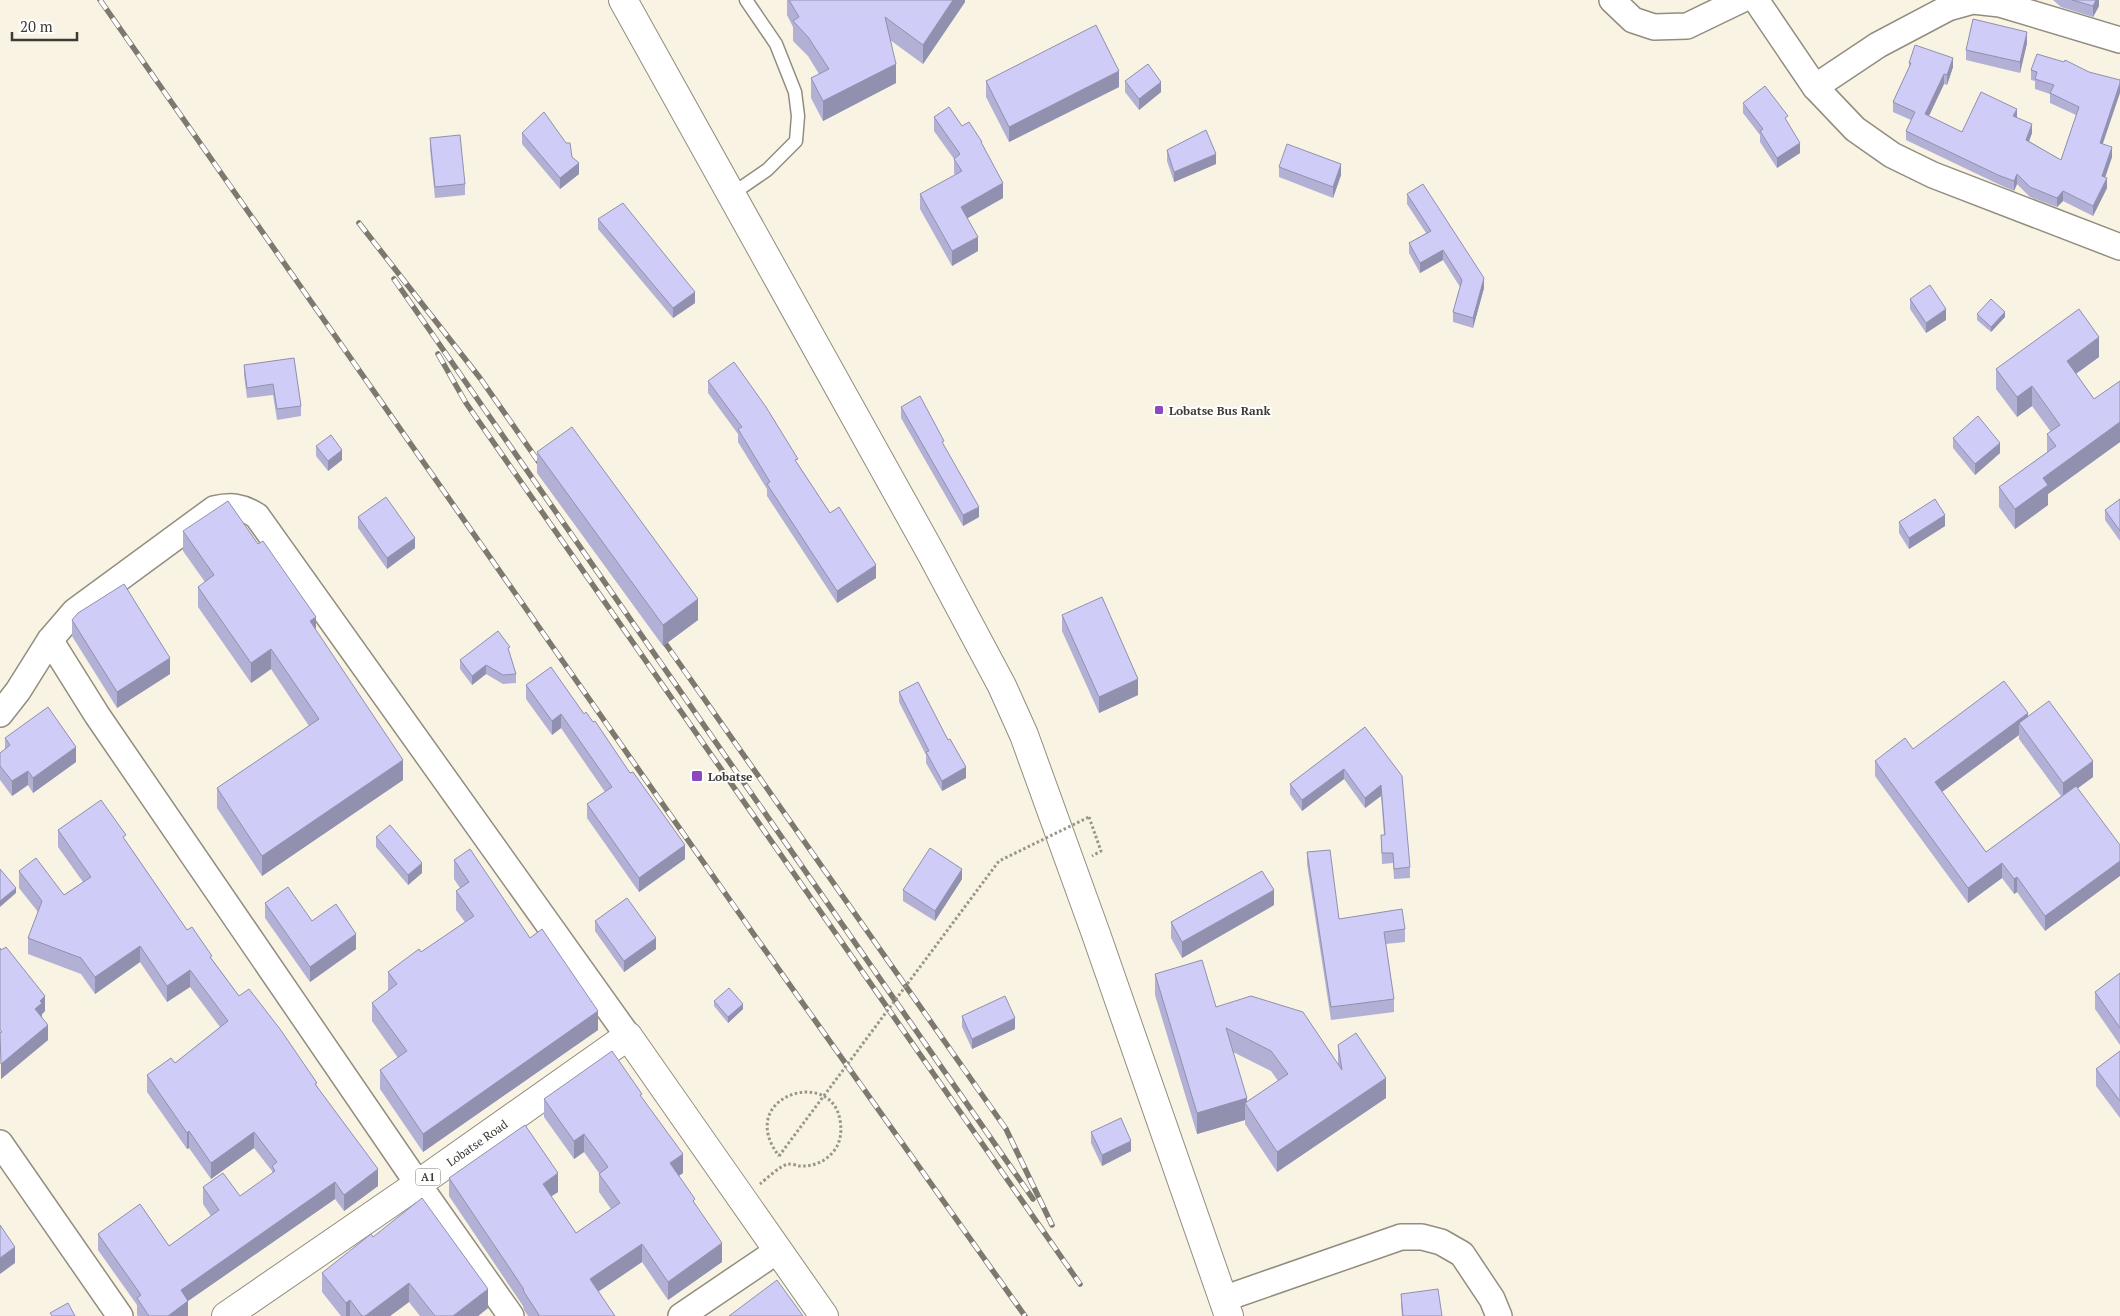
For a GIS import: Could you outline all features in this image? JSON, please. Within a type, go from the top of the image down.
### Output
[{"type":"main road","points":[[622,0],[931,553],[1011,705],[1024,735],[1096,934],[1226,1308]]},
{"type":"main road","points":[[628,1036],[824,1316]]},
{"type":"main road","name":"Lobatse Road","points":[[226,1316],[628,1036]]},
{"type":"street","points":[[1612,0],[1633,20],[1654,27],[1687,26],[1741,0]]},
{"type":"street","points":[[1756,0],[1815,87],[1855,129],[1892,155],[1932,175],[2120,246]]},
{"type":"street","points":[[1815,87],[1878,45],[1948,8],[1973,1],[2000,4],[2120,40]]},
{"type":"street","points":[[0,714],[18,692],[50,640],[75,611],[214,509],[227,506],[246,509],[257,516],[628,1036]]},
{"type":"street","points":[[50,640],[97,715],[418,1184],[511,1316]]},
{"type":"street","points":[[0,1143],[120,1316]]},
{"type":"street","points":[[1226,1308],[1401,1237],[1422,1237],[1441,1242],[1462,1254],[1492,1299],[1499,1316]]},
{"type":"street","points":[[681,1316],[777,1251]]},
{"type":"lane","points":[[732,194],[767,170],[796,141],[798,116],[795,92],[776,44],[746,0]]},
{"type":"path","points":[[740,1198],[787,1164],[813,1165],[825,1160],[834,1152],[840,1140],[842,1128],[839,1115],[833,1104],[826,1098],[812,1093],[800,1091],[788,1094],[771,1111],[767,1134],[771,1146],[779,1156],[999,861],[1089,817]]},
{"type":"building","points":[[789,0],[953,0],[923,45],[885,17],[896,64],[823,101],[811,78],[829,69],[808,37],[793,21],[799,17]]},
{"type":"building","points":[[2072,0],[2096,0],[2093,6]]},
{"type":"building","points":[[1973,19],[2027,32],[2020,62],[1966,50]]},
{"type":"building","points":[[1096,25],[1119,71],[1009,127],[986,81]]},
{"type":"building","points":[[1915,45],[1953,58],[1947,75],[1944,74],[1925,114],[1962,132],[1981,92],[2017,109],[2013,116],[2032,124],[2026,140],[2061,160],[2079,107],[2050,93],[2054,85],[2035,79],[2037,72],[2031,70],[2037,54],[2064,62],[2065,60],[2089,72],[2120,80],[2100,143],[2112,147],[2102,176],[2107,178],[2093,206],[2063,191],[2057,198],[2030,187],[2017,174],[2014,181],[1998,175],[1906,131],[1915,112],[1893,102],[1911,63],[1909,63]]},
{"type":"building","points":[[1148,64],[1161,82],[1139,99],[1125,81]]},
{"type":"building","points":[[1765,86],[1788,116],[1785,118],[1800,143],[1777,158],[1760,131],[1763,129],[1743,103]]},
{"type":"building","points":[[949,107],[962,126],[969,122],[982,142],[1003,183],[961,207],[978,237],[952,251],[920,194],[962,171],[954,159],[960,154],[934,117]]},
{"type":"building","points":[[544,112],[566,143],[570,143],[572,157],[579,163],[560,178],[522,133]]},
{"type":"building","points":[[1206,130],[1216,154],[1174,172],[1167,150]]},
{"type":"building","points":[[460,135],[465,184],[435,187],[430,138]]},
{"type":"building","points":[[1287,144],[1341,164],[1333,187],[1279,167]]},
{"type":"building","points":[[1423,184],[1484,278],[1473,318],[1453,312],[1462,280],[1443,250],[1420,263],[1409,243],[1431,231],[1407,194]]},
{"type":"building","points":[[623,203],[695,292],[673,308],[598,219]]},
{"type":"building","points":[[1930,285],[1946,309],[1926,323],[1910,299]]},
{"type":"building","points":[[1991,299],[2005,312],[1991,327],[1977,314]]},
{"type":"building","points":[[2079,309],[2099,337],[2067,361],[2094,399],[2120,381],[2120,422],[2043,478],[2048,485],[2015,509],[1999,487],[2056,446],[2047,434],[2060,425],[2032,386],[2017,397],[1996,369]]},
{"type":"building","points":[[294,358],[301,406],[277,409],[273,384],[247,388],[244,365]]},
{"type":"building","points":[[734,362],[766,407],[798,459],[795,460],[830,513],[839,507],[876,565],[837,591],[767,484],[770,482],[738,429],[742,427],[708,381]]},
{"type":"building","points":[[920,396],[944,441],[942,442],[979,507],[963,515],[901,407]]},
{"type":"building","points":[[1978,416],[2000,443],[1975,464],[1953,438]]},
{"type":"building","points":[[572,427],[698,599],[663,625],[537,452]]},
{"type":"building","points":[[331,435],[342,450],[328,461],[316,446]]},
{"type":"building","points":[[386,497],[415,538],[387,558],[358,517]]},
{"type":"building","points":[[1935,499],[1945,515],[1909,538],[1899,522]]},
{"type":"building","points":[[2120,499],[2120,531],[2105,510]]},
{"type":"building","points":[[228,501],[258,544],[263,541],[316,617],[310,621],[403,760],[262,856],[217,788],[319,719],[271,649],[251,663],[198,587],[214,575],[183,531]]},
{"type":"building","points":[[124,584],[170,658],[117,692],[72,620],[78,613]]},
{"type":"building","points":[[1102,597],[1138,679],[1099,697],[1062,615]]},
{"type":"building","points":[[498,631],[510,647],[508,648],[516,674],[503,675],[486,665],[472,676],[460,660]]},
{"type":"building","points":[[551,667],[584,714],[586,712],[593,722],[595,721],[630,773],[633,772],[685,845],[639,878],[587,804],[612,787],[561,714],[552,721],[526,685]]},
{"type":"building","points":[[2004,681],[2028,713],[1935,782],[1986,852],[2076,786],[2120,845],[2120,861],[2045,916],[2017,877],[2014,879],[2002,863],[1968,888],[1875,761],[1905,738],[1913,749]]},
{"type":"building","points":[[918,682],[948,740],[950,739],[966,767],[942,781],[926,752],[929,751],[899,692]]},
{"type":"building","points":[[2049,701],[2093,761],[2063,783],[2019,723]]},
{"type":"building","points":[[48,707],[76,747],[33,778],[28,771],[12,781],[0,766],[0,753],[10,745],[5,738]]},
{"type":"building","points":[[1365,727],[1402,776],[1410,867],[1394,869],[1393,853],[1382,853],[1381,835],[1385,835],[1381,785],[1365,798],[1344,769],[1302,800],[1290,784]]},
{"type":"building","points":[[101,800],[126,835],[123,837],[187,930],[192,927],[212,956],[210,957],[239,996],[249,989],[280,1029],[317,1083],[315,1084],[378,1169],[344,1195],[335,1182],[181,1290],[188,1301],[168,1316],[149,1316],[137,1298],[141,1295],[98,1234],[140,1204],[169,1246],[219,1210],[203,1187],[223,1173],[240,1196],[275,1171],[272,1166],[277,1162],[254,1132],[211,1163],[189,1131],[187,1133],[147,1075],[171,1058],[175,1063],[228,1021],[190,970],[167,986],[140,946],[95,977],[81,958],[28,938],[42,901],[19,871],[36,858],[64,895],[91,877],[58,830]]},
{"type":"building","points":[[390,825],[422,863],[408,875],[376,837]]},
{"type":"building","points":[[930,848],[962,869],[935,911],[903,890]]},
{"type":"building","points":[[470,849],[530,938],[542,929],[598,1011],[423,1134],[380,1070],[407,1051],[372,1003],[397,984],[388,972],[419,949],[421,952],[474,916],[456,891],[469,882],[454,860]]},
{"type":"building","points":[[1330,850],[1339,919],[1402,909],[1405,929],[1384,932],[1394,999],[1331,1007],[1307,852]]},
{"type":"building","points":[[0,869],[16,888],[0,901]]},
{"type":"building","points":[[1262,871],[1274,890],[1182,942],[1171,922]]},
{"type":"building","points":[[288,887],[312,921],[336,904],[356,934],[310,967],[265,903]]},
{"type":"building","points":[[627,898],[656,938],[624,961],[595,921]]},
{"type":"building","points":[[6,947],[45,996],[40,1001],[42,1003],[35,1009],[48,1025],[1,1064],[0,948],[1,950]]},
{"type":"building","points":[[1202,960],[1216,1007],[1251,996],[1303,1012],[1342,1070],[1338,1045],[1356,1033],[1386,1078],[1277,1152],[1245,1103],[1288,1074],[1271,1051],[1226,1028],[1247,1098],[1197,1113],[1155,974]]},
{"type":"building","points":[[2120,973],[2120,1028],[2095,992]]},
{"type":"building","points":[[729,988],[743,1004],[728,1017],[714,1001]]},
{"type":"building","points":[[1005,996],[1015,1018],[972,1039],[962,1016]]},
{"type":"building","points":[[612,1051],[642,1094],[640,1095],[683,1154],[670,1163],[722,1243],[668,1282],[642,1244],[590,1279],[615,1316],[538,1316],[523,1288],[449,1178],[525,1125],[558,1173],[543,1184],[576,1233],[620,1203],[599,1174],[608,1167],[584,1134],[574,1141],[544,1099]]},
{"type":"building","points":[[2120,1051],[2120,1101],[2096,1069]]},
{"type":"building","points":[[1121,1118],[1131,1141],[1102,1155],[1091,1132]]},
{"type":"building","points":[[422,1198],[488,1289],[453,1316],[435,1316],[409,1283],[365,1316],[362,1316],[350,1300],[346,1303],[322,1273],[371,1234],[373,1237]]},
{"type":"building","points":[[0,1225],[15,1247],[0,1258]]},
{"type":"building","points":[[777,1280],[803,1316],[729,1316]]},
{"type":"building","points":[[1438,1289],[1442,1316],[1403,1316],[1401,1294]]},
{"type":"building","points":[[68,1303],[75,1316],[52,1316],[50,1313]]},
{"type":"railway","points":[[100,0],[755,936],[1025,1316]]},
{"type":"railway","points":[[359,223],[480,378],[545,471]]},
{"type":"railway","points":[[394,279],[1033,1199]]},
{"type":"railway","points":[[438,354],[466,403],[1080,1284]]},
{"type":"railway","points":[[658,633],[1006,1129],[1052,1225]]},
{"type":"place","name":"Lobatse Bus Rank","points":[[1159,410]]},
{"type":"place","name":"Lobatse","points":[[697,776]]}]
